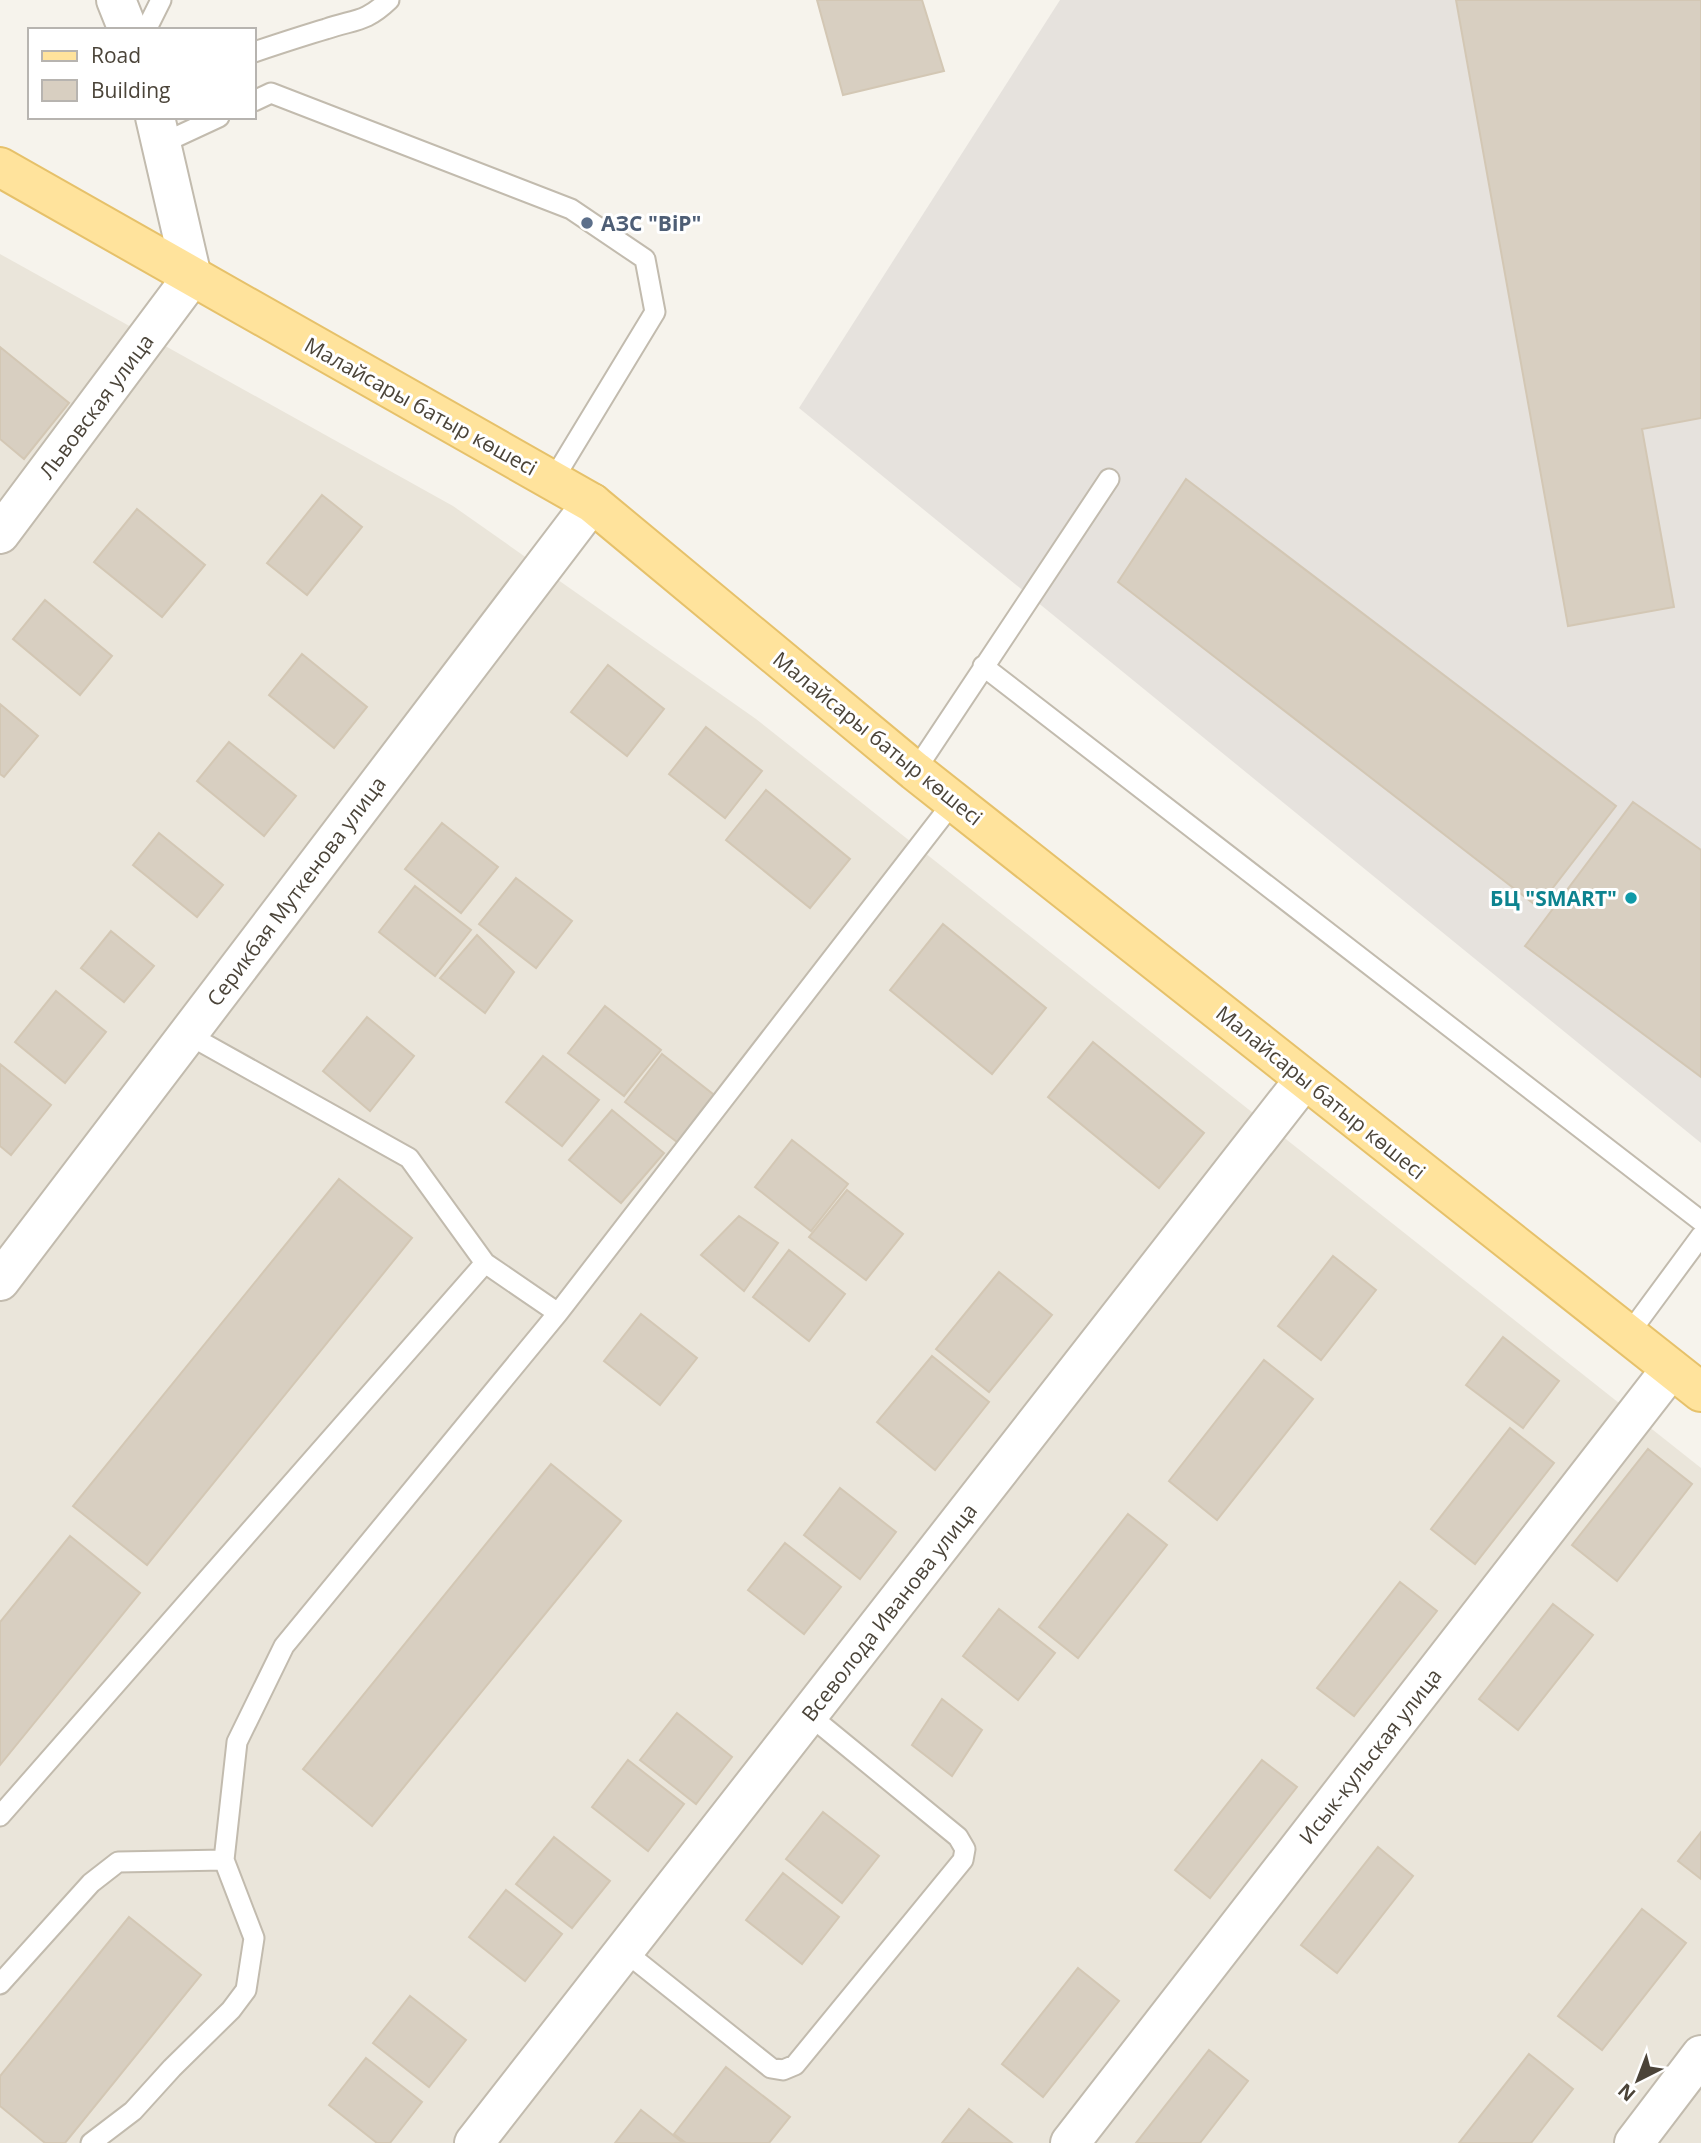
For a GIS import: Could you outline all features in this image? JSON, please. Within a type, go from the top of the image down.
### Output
[{"type":"main road","name":"Малайсары батыр көшесі","points":[[0,167],[592,503],[915,771],[1701,1392]]},
{"type":"street","points":[[116,0],[127,28]]},
{"type":"street","points":[[159,130],[192,277]]},
{"type":"street","name":"Львовская улица","points":[[0,534],[192,277]]},
{"type":"street","name":"Серикбая Муткенова улица","points":[[0,1281],[592,503]]},
{"type":"street","name":"Всеволода Иванова улица","points":[[474,2143],[1304,1080]]},
{"type":"street","name":"Исык-кульская улица","points":[[1070,2143],[1671,1369]]},
{"type":"street","points":[[1634,2143],[1701,2055]]},
{"type":"lane","points":[[147,28],[161,0]]},
{"type":"lane","points":[[256,51],[332,27],[354,23],[376,12],[389,0]]},
{"type":"lane","points":[[256,100],[271,93],[571,209],[645,259],[655,313],[553,480]]},
{"type":"lane","points":[[159,130],[210,119]]},
{"type":"lane","points":[[915,771],[1109,480]]},
{"type":"lane","points":[[983,666],[1701,1221]]},
{"type":"lane","points":[[91,2143],[133,2111],[231,2010],[246,1990],[254,1938],[225,1860],[237,1742],[284,1646],[558,1313],[954,801]]},
{"type":"lane","points":[[187,1034],[409,1157],[485,1264],[558,1313]]},
{"type":"lane","points":[[1628,1335],[1701,1236]]},
{"type":"lane","points":[[0,1816],[485,1264]]},
{"type":"lane","points":[[623,1950],[771,2068],[783,2070],[795,2066],[963,1860],[965,1849],[958,1837],[808,1714]]},
{"type":"lane","points":[[0,1984],[91,1882],[118,1862],[225,1860]]},
{"type":"shaded area","points":[[1060,0],[1701,0],[1701,1143],[799,408]]},
{"type":"shaded area","points":[[0,254],[453,506],[756,719],[1701,1468],[1701,2143],[0,2143]]},
{"type":"building","points":[[817,0],[922,0],[944,71],[843,95]]},
{"type":"building","points":[[1456,0],[1701,0],[1701,418],[1642,429],[1674,607],[1568,626]]},
{"type":"building","points":[[0,347],[69,403],[24,459],[0,439]]},
{"type":"building","points":[[1186,479],[1616,806],[1538,907],[1118,582]]},
{"type":"building","points":[[322,495],[362,527],[307,595],[267,563]]},
{"type":"building","points":[[137,509],[205,565],[162,617],[94,562]]},
{"type":"building","points":[[45,600],[112,656],[80,695],[13,639]]},
{"type":"building","points":[[302,654],[367,707],[334,748],[269,695]]},
{"type":"building","points":[[608,665],[664,709],[627,756],[571,712]]},
{"type":"building","points":[[0,704],[38,736],[4,777],[0,774]]},
{"type":"building","points":[[706,727],[762,771],[725,818],[669,774]]},
{"type":"building","points":[[229,742],[296,796],[264,836],[197,781]]},
{"type":"building","points":[[766,790],[850,859],[810,908],[726,840]]},
{"type":"building","name":"БЦ \"SMART\"","points":[[1633,802],[1701,850],[1701,1077],[1525,946]]},
{"type":"building","points":[[442,823],[498,867],[461,913],[405,869]]},
{"type":"building","points":[[159,833],[223,885],[197,917],[133,865]]},
{"type":"building","points":[[516,878],[572,921],[536,968],[479,924]]},
{"type":"building","points":[[415,886],[471,930],[435,976],[379,932]]},
{"type":"building","points":[[943,924],[1046,1008],[992,1074],[890,990]]},
{"type":"building","points":[[111,931],[154,966],[124,1002],[81,968]]},
{"type":"building","points":[[477,935],[514,972],[485,1013],[440,978]]},
{"type":"building","points":[[56,991],[106,1032],[65,1083],[15,1042]]},
{"type":"building","points":[[605,1006],[661,1050],[624,1096],[568,1053]]},
{"type":"building","points":[[367,1017],[414,1056],[370,1111],[323,1071]]},
{"type":"building","points":[[1093,1042],[1204,1133],[1159,1188],[1048,1097]]},
{"type":"building","points":[[662,1054],[718,1098],[681,1145],[625,1102]]},
{"type":"building","points":[[543,1056],[599,1100],[562,1146],[506,1102]]},
{"type":"building","points":[[0,1064],[51,1105],[11,1155],[0,1146]]},
{"type":"building","points":[[612,1110],[664,1153],[621,1203],[569,1160]]},
{"type":"building","points":[[792,1140],[848,1184],[811,1231],[755,1187]]},
{"type":"building","points":[[339,1179],[412,1238],[147,1565],[73,1506]]},
{"type":"building","points":[[847,1190],[903,1234],[866,1280],[809,1237]]},
{"type":"building","points":[[739,1216],[778,1243],[744,1291],[701,1255]]},
{"type":"building","points":[[789,1250],[845,1294],[809,1341],[753,1297]]},
{"type":"building","points":[[1333,1256],[1376,1290],[1321,1360],[1278,1326]]},
{"type":"building","points":[[999,1272],[1052,1315],[989,1392],[936,1349]]},
{"type":"building","points":[[641,1314],[697,1358],[660,1405],[604,1361]]},
{"type":"building","points":[[1503,1337],[1559,1381],[1523,1428],[1466,1385]]},
{"type":"building","points":[[932,1356],[989,1402],[935,1470],[877,1422]]},
{"type":"building","points":[[1264,1360],[1313,1399],[1217,1520],[1169,1481]]},
{"type":"building","points":[[1510,1428],[1554,1463],[1475,1564],[1431,1529]]},
{"type":"building","points":[[1648,1449],[1692,1484],[1617,1581],[1572,1545]]},
{"type":"building","points":[[551,1464],[621,1521],[372,1826],[303,1769]]},
{"type":"building","points":[[840,1488],[896,1532],[860,1579],[804,1535]]},
{"type":"building","points":[[1128,1514],[1167,1545],[1078,1658],[1039,1627]]},
{"type":"building","points":[[70,1536],[140,1593],[0,1765],[0,1622]]},
{"type":"building","points":[[785,1543],[841,1587],[804,1634],[748,1590]]},
{"type":"building","points":[[1400,1582],[1437,1611],[1354,1716],[1317,1688]]},
{"type":"building","points":[[1553,1604],[1593,1635],[1518,1730],[1479,1699]]},
{"type":"building","points":[[999,1609],[1055,1653],[1018,1700],[963,1656]]},
{"type":"building","points":[[942,1699],[982,1730],[952,1776],[912,1745]]},
{"type":"building","points":[[677,1713],[732,1757],[696,1804],[640,1760]]},
{"type":"building","points":[[628,1760],[684,1804],[648,1851],[592,1807]]},
{"type":"building","points":[[1262,1760],[1297,1787],[1210,1898],[1175,1870]]},
{"type":"building","points":[[823,1812],[879,1856],[842,1903],[786,1859]]},
{"type":"building","points":[[1701,1832],[1701,1879],[1678,1861]]},
{"type":"building","points":[[554,1837],[610,1881],[572,1928],[516,1884]]},
{"type":"building","points":[[1378,1847],[1413,1876],[1337,1973],[1301,1945]]},
{"type":"building","points":[[783,1873],[839,1917],[802,1964],[746,1920]]},
{"type":"building","points":[[506,1890],[562,1934],[525,1981],[469,1937]]},
{"type":"building","points":[[1642,1909],[1686,1943],[1602,2050],[1558,2016]]},
{"type":"building","points":[[129,1917],[201,1975],[65,2143],[45,2143],[0,2106],[0,2076]]},
{"type":"building","points":[[1078,1968],[1119,2001],[1043,2097],[1002,2064]]},
{"type":"building","points":[[410,1996],[466,2040],[429,2087],[373,2043]]},
{"type":"building","points":[[1209,2050],[1248,2081],[1200,2143],[1136,2143]]},
{"type":"building","points":[[1529,2054],[1573,2089],[1531,2143],[1459,2143]]},
{"type":"building","points":[[366,2058],[422,2102],[390,2143],[377,2143],[329,2105]]},
{"type":"building","points":[[726,2067],[790,2117],[769,2143],[686,2143],[674,2134]]},
{"type":"building","points":[[969,2109],[1012,2143],[942,2143]]},
{"type":"building","points":[[641,2110],[683,2143],[615,2143]]},
{"type":"place","name":"АЗС \"BiP\"","points":[[587,223]]},
{"type":"place","name":"БЦ \"SMART\"","points":[[1631,898]]}]
